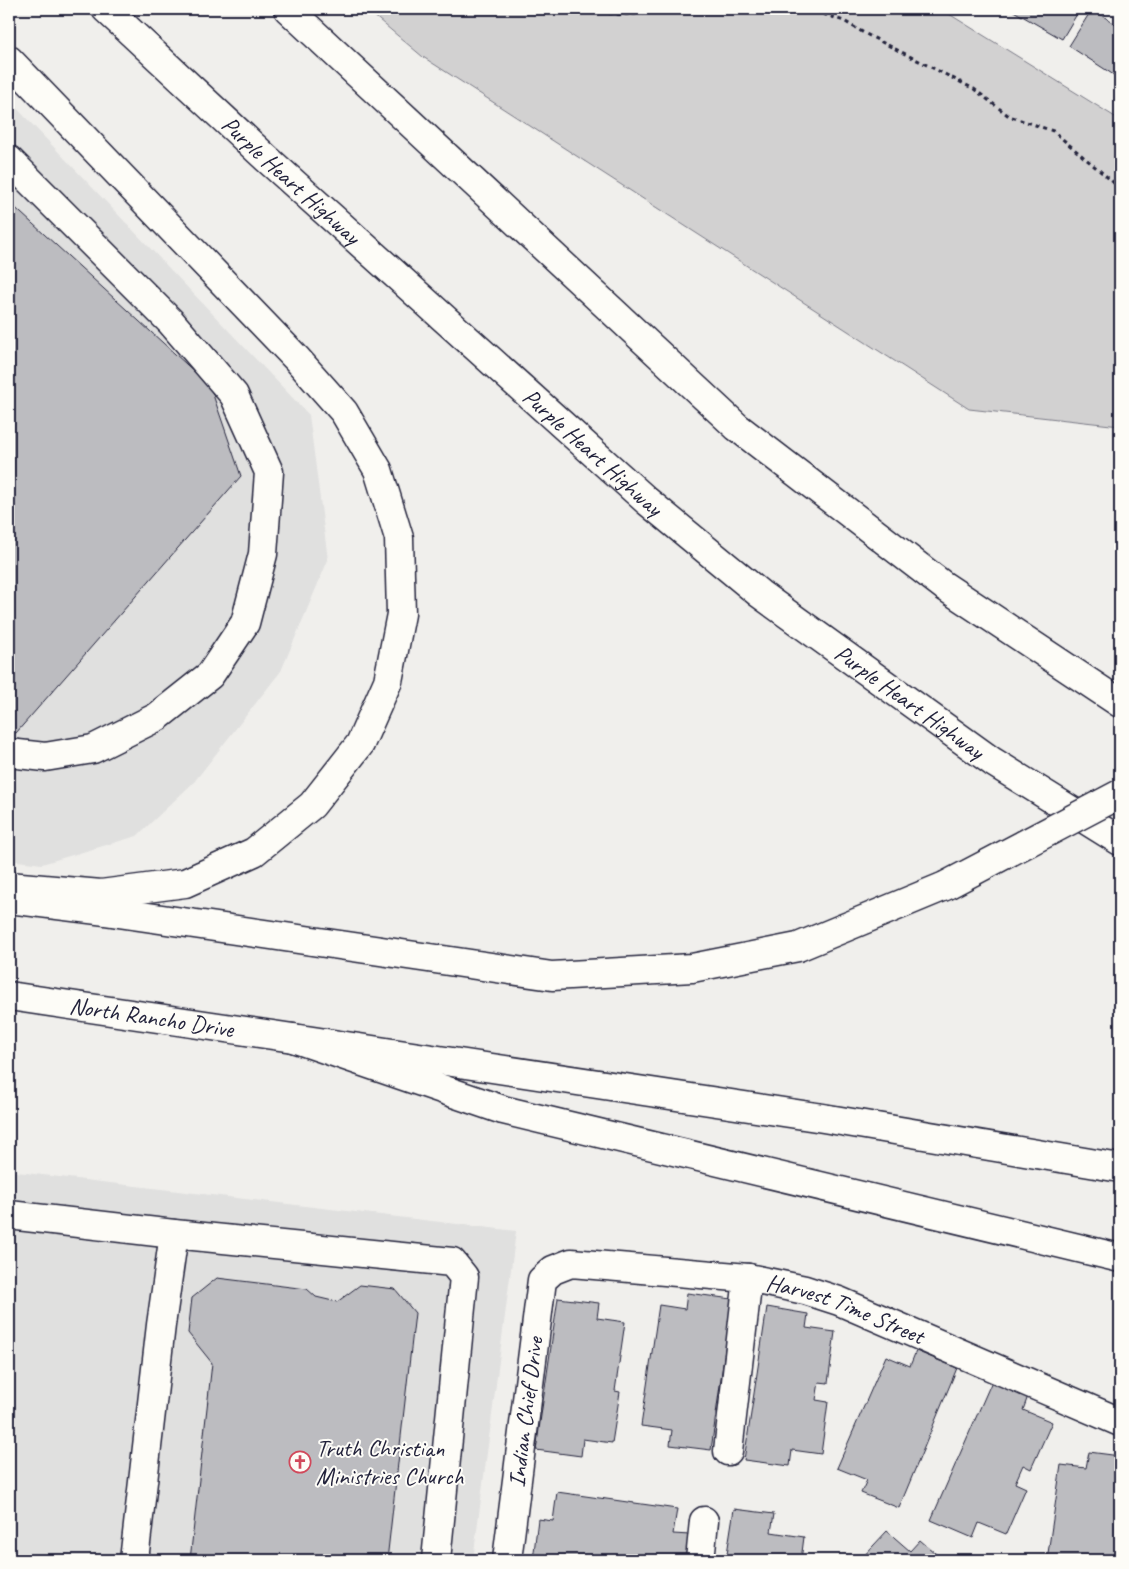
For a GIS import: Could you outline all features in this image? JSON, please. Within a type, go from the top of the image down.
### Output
[{"type":"main road","name":"Purple Heart Highway","points":[[106,9],[266,158],[646,500],[752,588],[993,762],[1116,840]]},
{"type":"main road","points":[[288,9],[737,427],[944,586],[1120,703]]},
{"type":"main road","points":[[9,60],[297,359],[344,412],[378,470],[399,538],[401,614],[388,681],[360,744],[312,805],[254,852],[185,883],[100,894],[9,886]]},
{"type":"main road","points":[[9,160],[172,322],[234,395],[269,472],[262,554],[244,623],[210,675],[157,718],[93,749],[45,756],[9,752]]},
{"type":"main road","points":[[9,899],[106,911],[552,976],[692,968],[798,947],[945,886],[1120,794]]},
{"type":"main road","name":"North Rancho Drive","points":[[9,996],[293,1038]]},
{"type":"main road","points":[[293,1038],[823,1118],[1120,1168]]},
{"type":"main road","points":[[293,1038],[503,1110],[1120,1258]]},
{"type":"main road","points":[[9,1215],[452,1262],[464,1277],[436,1560]]},
{"type":"main road","points":[[134,1560],[161,1325],[174,1234]]},
{"type":"main road","name":"Harvest Time Street","points":[[553,1270],[572,1263],[748,1278],[805,1290],[839,1302],[1120,1422]]},
{"type":"main road","name":"Indian Chief Drive","points":[[507,1560],[542,1280],[553,1270]]},
{"type":"main road","points":[[728,1451],[748,1278]]},
{"type":"main road","points":[[700,1560],[704,1522]]},
{"type":"path","points":[[585,9],[611,14],[640,14],[660,9]]},
{"type":"path","points":[[808,9],[844,21],[974,89],[1008,116],[1053,131],[1112,182],[1120,192]]},
{"type":"shaded area","points":[[366,9],[941,9],[1120,120],[1120,426],[969,409],[423,57]]},
{"type":"shaded area","points":[[9,100],[309,415],[328,560],[281,671],[194,782],[137,836],[42,864],[9,860]]},
{"type":"shaded area","points":[[9,1171],[516,1231],[473,1560],[9,1560]]},
{"type":"building","points":[[1010,9],[1080,9],[1062,39]]},
{"type":"building","points":[[1092,9],[1120,27],[1120,79],[1069,46]]},
{"type":"building","points":[[9,202],[210,386],[241,476],[16,733],[9,732]]},
{"type":"building","name":"Truth Christian Ministries Church","points":[[217,1278],[307,1289],[316,1297],[337,1302],[360,1285],[395,1289],[415,1313],[387,1560],[190,1560],[212,1363],[188,1333],[192,1298]]},
{"type":"building","points":[[687,1293],[732,1299],[711,1450],[670,1445],[672,1430],[641,1426],[659,1305],[685,1309]]},
{"type":"building","points":[[558,1298],[599,1303],[597,1318],[625,1322],[615,1391],[620,1392],[612,1443],[583,1439],[581,1456],[536,1450]]},
{"type":"building","points":[[767,1307],[808,1314],[806,1328],[835,1332],[828,1383],[819,1382],[816,1400],[828,1402],[821,1454],[792,1450],[790,1466],[744,1460]]},
{"type":"building","points":[[916,1351],[957,1368],[899,1508],[861,1493],[867,1480],[837,1468],[886,1356],[910,1366]]},
{"type":"building","points":[[992,1381],[1028,1396],[1023,1410],[1052,1422],[1031,1469],[1023,1465],[1015,1483],[1026,1488],[1006,1534],[979,1523],[973,1538],[931,1520]]},
{"type":"building","points":[[1089,1452],[1120,1456],[1120,1545],[1118,1560],[1047,1560],[1061,1465],[1086,1468]]},
{"type":"building","points":[[557,1492],[677,1509],[673,1534],[690,1535],[686,1560],[533,1560],[538,1519],[553,1521]]},
{"type":"building","points":[[734,1509],[774,1514],[771,1532],[804,1537],[801,1560],[726,1560]]},
{"type":"building","points":[[887,1531],[910,1551],[920,1540],[943,1560],[860,1560]]},
{"type":"place","name":"Truth Christian Ministries Church","points":[[300,1462]]}]
